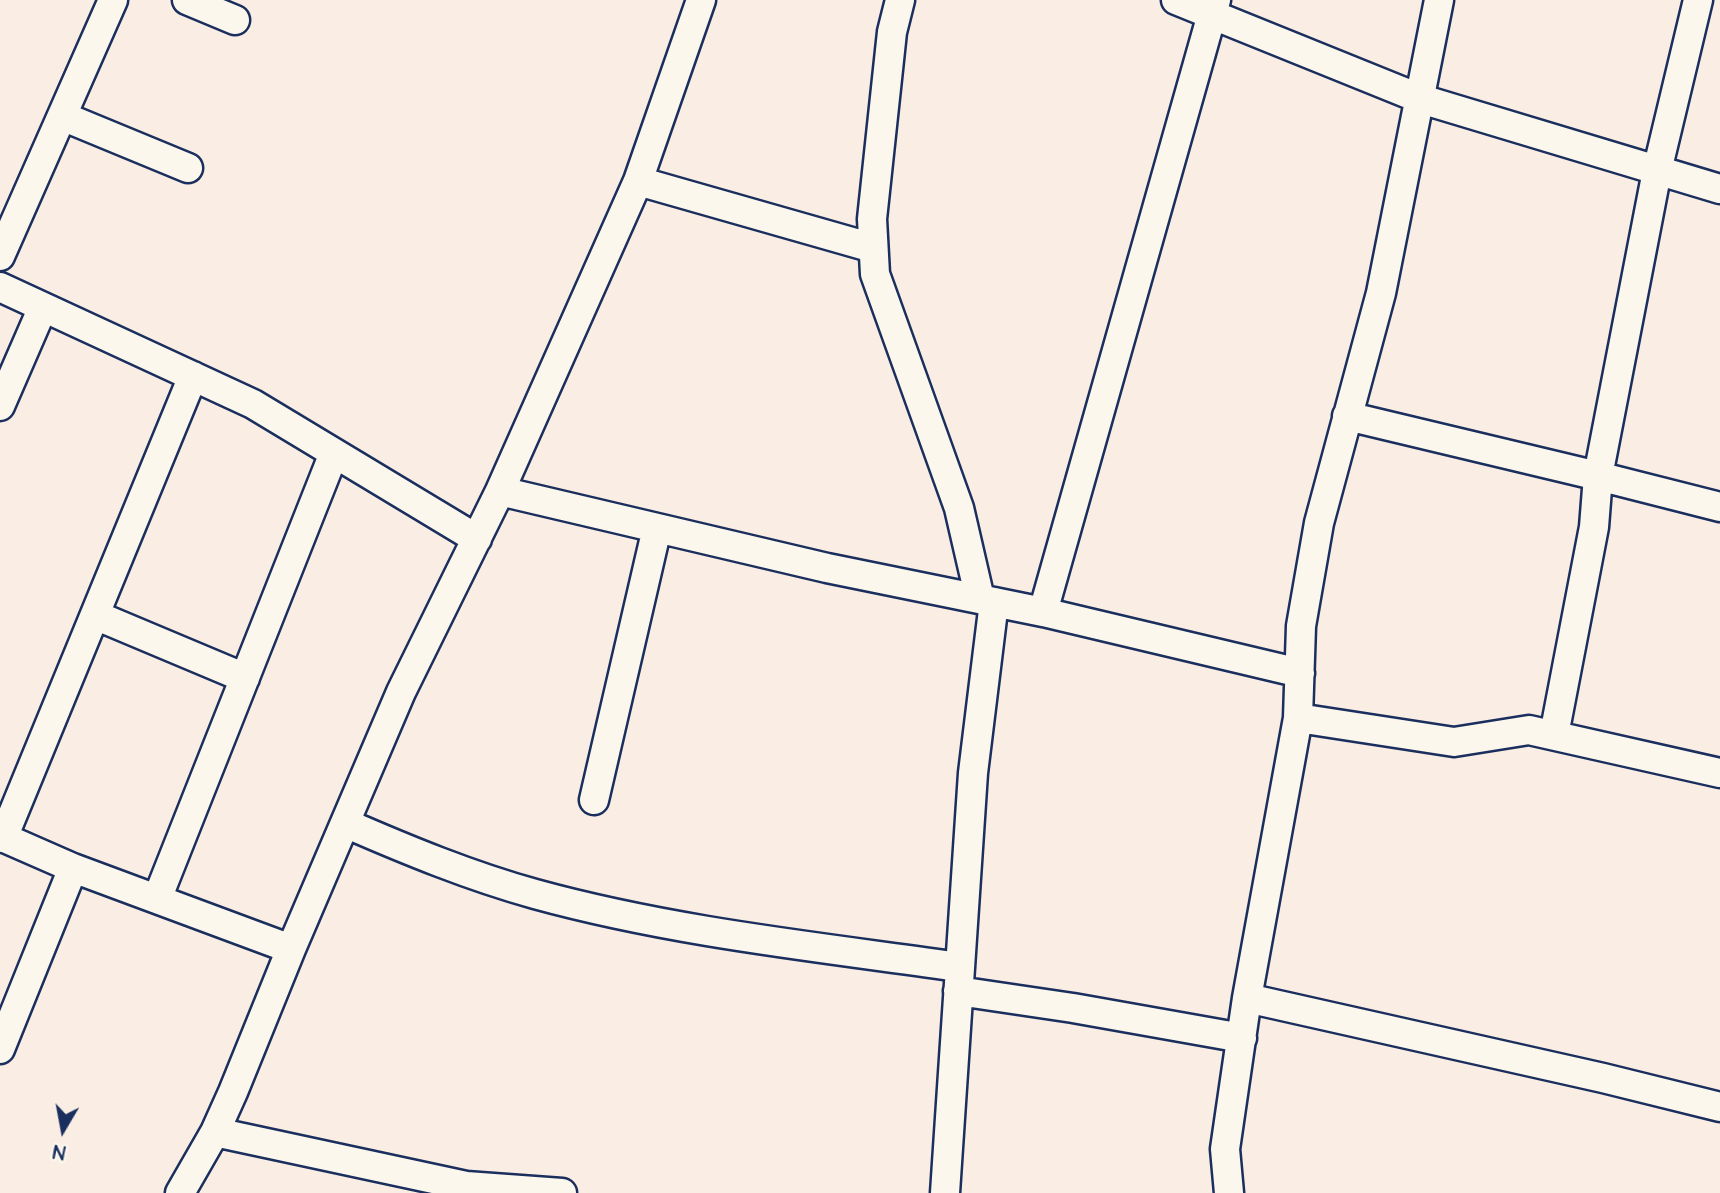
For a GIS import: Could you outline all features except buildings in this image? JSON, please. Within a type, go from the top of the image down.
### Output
[{"type":"street","points":[[0,257],[113,0]]},
{"type":"street","points":[[187,0],[235,20]]},
{"type":"street","points":[[180,1193],[215,1132],[401,692],[500,491],[638,181],[701,0]]},
{"type":"street","points":[[900,0],[892,32],[872,219],[875,274],[958,508],[987,601],[945,1193]]},
{"type":"street","points":[[1176,0],[1214,7],[1421,99],[1720,189]]},
{"type":"street","points":[[1229,1193],[1225,1149],[1247,998],[1298,718],[1301,625],[1319,523],[1381,293],[1439,0]]},
{"type":"street","points":[[1554,735],[1594,527],[1598,476],[1657,171],[1698,0]]},
{"type":"street","points":[[1043,612],[1214,7]]},
{"type":"street","points":[[62,116],[188,168]]},
{"type":"street","points":[[638,181],[873,248]]},
{"type":"street","points":[[0,287],[253,404],[477,539]]},
{"type":"street","points":[[0,406],[43,307]]},
{"type":"street","points":[[193,376],[2,837],[73,868],[291,949]]},
{"type":"street","points":[[1347,416],[1720,507]]},
{"type":"street","points":[[157,899],[334,453]]},
{"type":"street","points":[[500,491],[827,568],[1043,612],[1300,673]]},
{"type":"street","points":[[594,800],[657,528]]},
{"type":"street","points":[[95,615],[245,678]]},
{"type":"street","points":[[1298,718],[1454,742],[1529,730],[1720,773]]},
{"type":"street","points":[[345,823],[419,855],[534,894],[643,918],[959,979],[1073,1008],[1242,1038]]},
{"type":"street","points":[[0,1048],[73,868]]},
{"type":"street","points":[[1247,998],[1720,1107]]},
{"type":"street","points":[[215,1132],[467,1189],[562,1193]]}]
